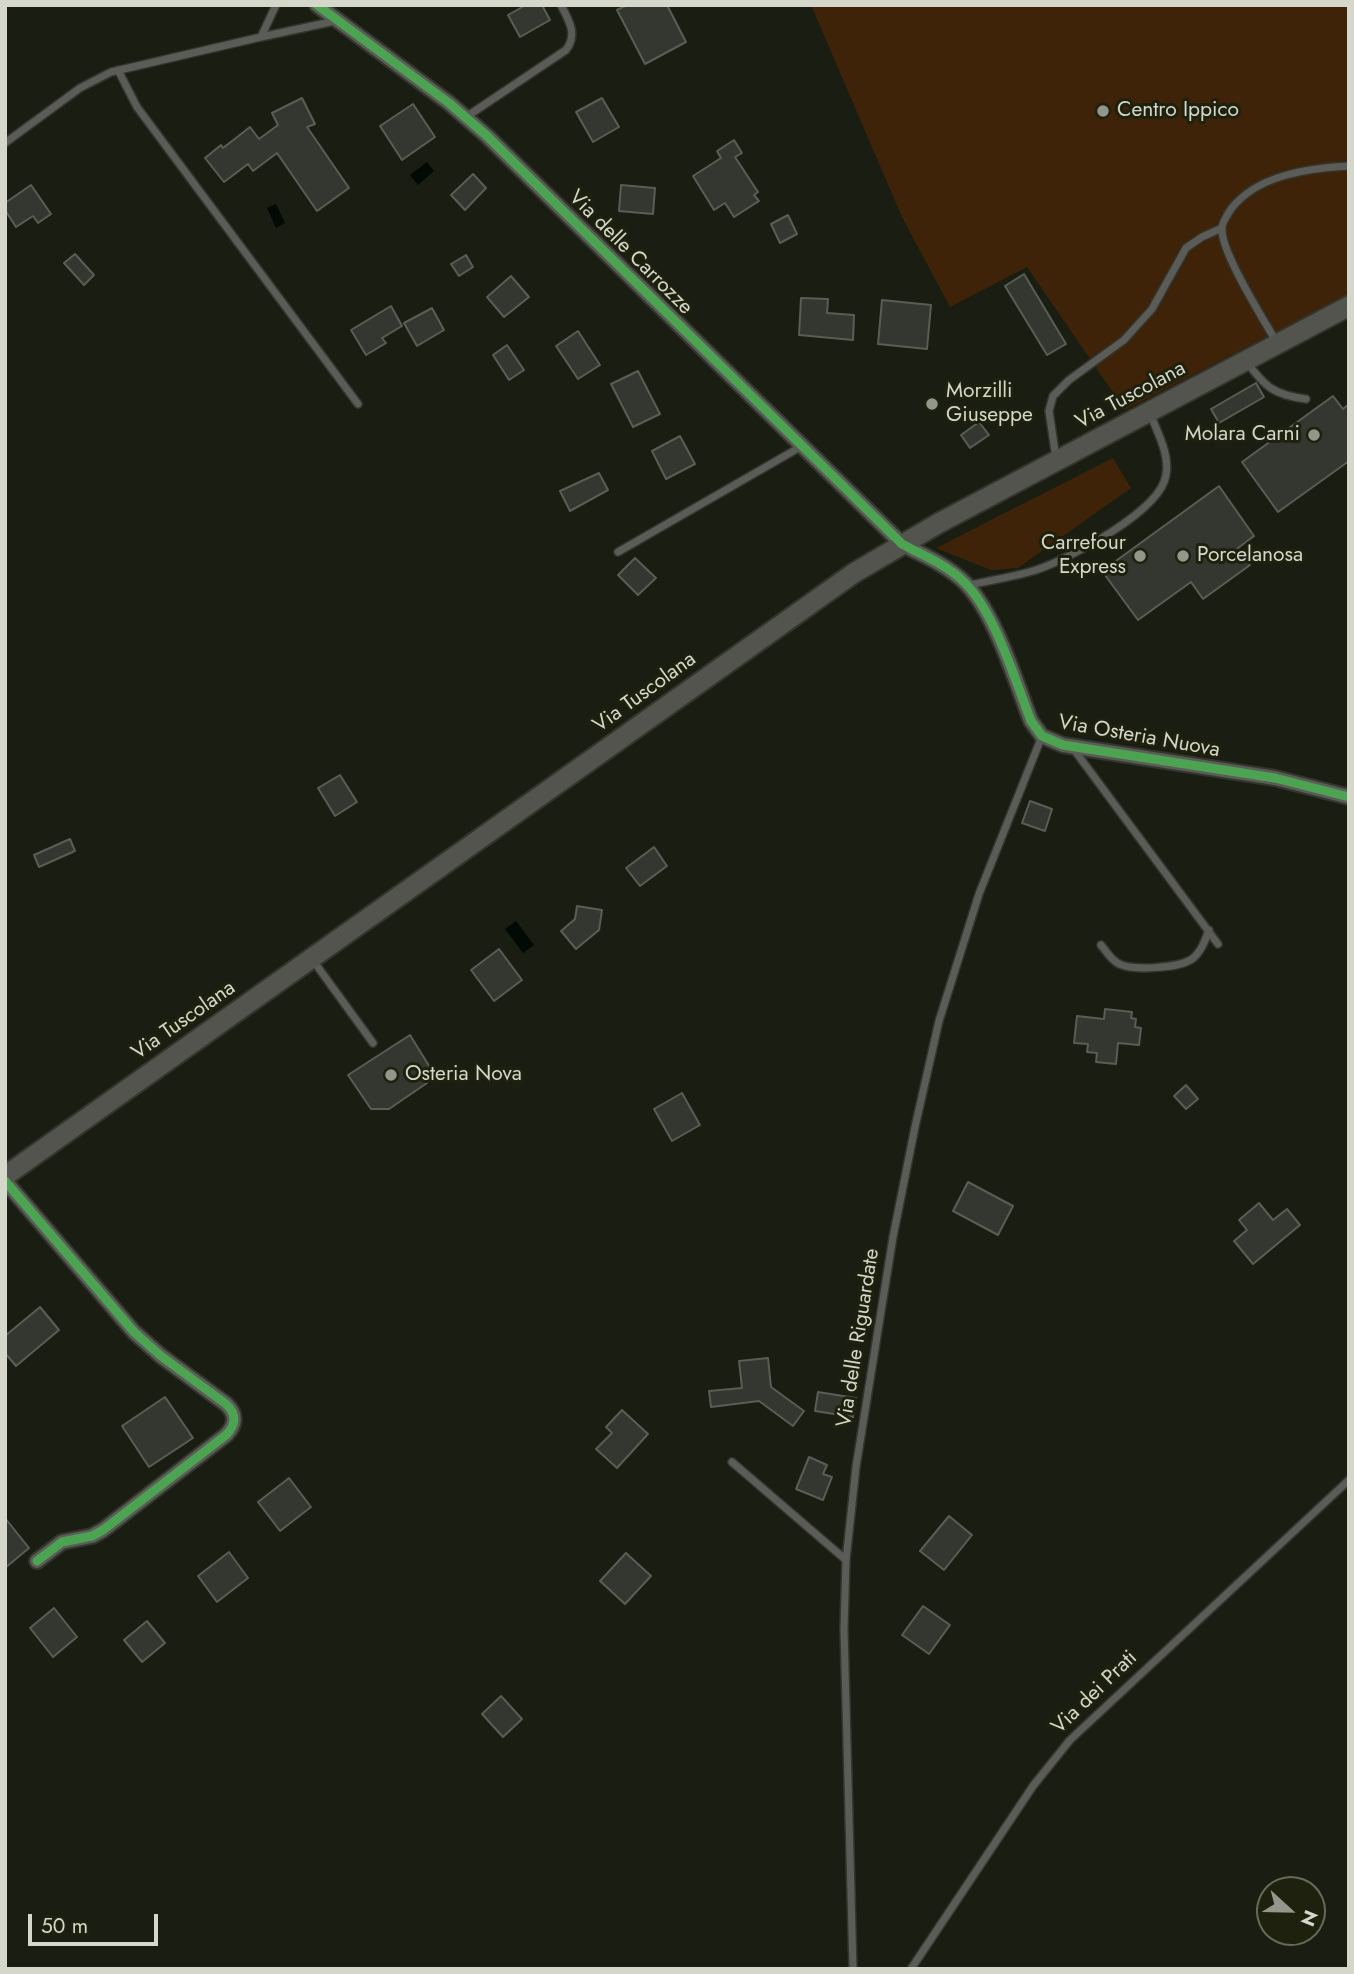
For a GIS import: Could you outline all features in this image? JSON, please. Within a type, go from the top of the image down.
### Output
[{"type":"main road","name":"Via Tuscolana","points":[[5,1178],[785,621],[902,544],[1349,306]]},
{"type":"street","name":"Via delle Carrozze","points":[[317,5],[466,117],[902,544]]},
{"type":"street","name":"Via Osteria Nuova","points":[[902,544],[948,569],[968,585],[988,615],[1031,720],[1042,736],[1071,746],[1275,778],[1349,797]]},
{"type":"street","points":[[5,1178],[134,1332],[151,1349],[226,1405],[232,1411],[234,1419],[226,1435],[103,1530],[92,1536],[62,1542],[37,1561]]},
{"type":"lane","points":[[261,37],[276,5]]},
{"type":"lane","points":[[466,117],[566,50],[572,41],[572,29],[561,5]]},
{"type":"lane","points":[[5,143],[80,88],[118,70],[337,21]]},
{"type":"lane","points":[[118,70],[137,107],[358,404]]},
{"type":"lane","points":[[1056,461],[1049,411],[1053,396],[1063,384],[1110,352],[1133,331],[1152,309],[1186,248],[1222,228],[1234,205],[1264,184],[1304,171],[1349,166]]},
{"type":"lane","points":[[1222,228],[1232,261],[1277,344]]},
{"type":"lane","points":[[1246,360],[1261,381],[1274,391],[1306,399]]},
{"type":"lane","points":[[968,585],[1023,574],[1064,559],[1123,523],[1156,498],[1164,485],[1167,465],[1149,412]]},
{"type":"lane","points":[[618,552],[802,446]]},
{"type":"lane","name":"Via delle Riguardate","points":[[853,1969],[844,1650],[846,1560],[853,1488],[885,1279],[928,1067],[962,942],[1042,736]]},
{"type":"lane","points":[[1071,746],[1219,944]]},
{"type":"lane","points":[[1101,946],[1116,963],[1125,967],[1171,965],[1192,959],[1205,942],[1209,930]]},
{"type":"lane","points":[[312,958],[373,1043]]},
{"type":"lane","points":[[732,1462],[846,1560]]},
{"type":"lane","name":"Via dei Prati","points":[[911,1969],[1033,1786],[1070,1740],[1349,1480]]},
{"type":"shaded area","name":"Centro Ippico","points":[[811,5],[1349,5],[1349,294],[1125,410],[1027,267],[950,307],[902,217]]},
{"type":"shaded area","points":[[427,162],[434,171],[418,185],[410,175]]},
{"type":"shaded area","points":[[276,204],[285,223],[276,228],[267,208]]},
{"type":"shaded area","points":[[1113,458],[1131,488],[1018,568],[991,570],[936,548]]},
{"type":"shaded area","points":[[516,921],[534,945],[523,953],[505,929]]},
{"type":"building","points":[[526,5],[542,5],[550,20],[520,37],[508,15]]},
{"type":"building","points":[[627,5],[667,5],[686,42],[645,64],[617,10]]},
{"type":"building","points":[[302,98],[315,124],[307,127],[349,188],[317,211],[277,153],[253,171],[248,164],[224,182],[205,158],[250,127],[259,139],[278,125],[272,113]]},
{"type":"building","points":[[602,98],[619,127],[593,142],[576,112]]},
{"type":"building","points":[[413,104],[435,137],[402,160],[380,126]]},
{"type":"building","points":[[734,140],[742,153],[735,157],[758,192],[754,195],[759,201],[734,217],[725,203],[714,210],[693,176],[721,158],[717,151]]},
{"type":"building","points":[[473,174],[486,188],[465,210],[451,195]]},
{"type":"building","points":[[31,185],[51,214],[38,223],[33,216],[16,227],[5,210],[5,203]]},
{"type":"building","points":[[621,185],[655,188],[653,214],[619,211]]},
{"type":"building","points":[[788,215],[797,234],[780,243],[771,224]]},
{"type":"building","points":[[75,254],[94,275],[84,285],[64,263]]},
{"type":"building","points":[[466,255],[473,267],[459,276],[451,264]]},
{"type":"building","points":[[1024,274],[1066,344],[1047,355],[1005,286]]},
{"type":"building","points":[[511,276],[529,297],[504,317],[487,297]]},
{"type":"building","points":[[801,298],[828,299],[827,313],[854,315],[853,340],[799,335]]},
{"type":"building","points":[[882,300],[931,305],[927,349],[878,344]]},
{"type":"building","points":[[391,306],[402,326],[382,338],[386,343],[366,355],[351,330]]},
{"type":"building","points":[[432,308],[444,330],[417,346],[404,323]]},
{"type":"building","points":[[578,331],[600,365],[578,379],[556,346]]},
{"type":"building","points":[[507,345],[524,370],[509,380],[493,355]]},
{"type":"building","points":[[638,371],[660,414],[633,427],[611,384]]},
{"type":"building","points":[[1256,383],[1264,397],[1219,423],[1211,409]]},
{"type":"building","name":"Molara Carni","points":[[1333,396],[1343,409],[1349,404],[1349,461],[1278,512],[1242,462]]},
{"type":"building","points":[[979,422],[989,435],[970,448],[961,435]]},
{"type":"building","points":[[680,436],[695,464],[666,479],[652,451]]},
{"type":"building","points":[[599,473],[608,490],[570,511],[560,491]]},
{"type":"building","name":"Porcelanosa","points":[[1219,486],[1254,536],[1238,548],[1250,565],[1203,599],[1191,582],[1138,620],[1102,571]]},
{"type":"building","points":[[635,558],[656,578],[638,595],[618,575]]},
{"type":"building","points":[[340,775],[357,802],[335,816],[318,788]]},
{"type":"building","points":[[1030,801],[1052,809],[1045,831],[1022,823]]},
{"type":"building","points":[[70,839],[75,851],[39,867],[34,855]]},
{"type":"building","points":[[654,847],[667,866],[640,886],[626,868]]},
{"type":"building","points":[[577,906],[602,910],[599,930],[576,949],[561,931],[575,919]]},
{"type":"building","points":[[499,949],[522,980],[494,1001],[471,970]]},
{"type":"building","points":[[1105,1009],[1132,1012],[1131,1018],[1136,1019],[1135,1027],[1141,1028],[1139,1045],[1118,1043],[1116,1064],[1096,1062],[1097,1053],[1087,1052],[1088,1044],[1074,1043],[1077,1016],[1104,1019]]},
{"type":"building","points":[[410,1035],[431,1069],[427,1083],[389,1109],[371,1109],[348,1075]]},
{"type":"building","points":[[1186,1085],[1198,1099],[1186,1109],[1174,1096]]},
{"type":"building","points":[[682,1093],[700,1125],[672,1141],[654,1109]]},
{"type":"building","points":[[968,1182],[1013,1206],[998,1235],[953,1211]]},
{"type":"building","points":[[1259,1203],[1273,1220],[1287,1209],[1300,1225],[1253,1264],[1234,1241],[1247,1230],[1239,1220]]},
{"type":"building","points":[[40,1307],[59,1330],[16,1366],[5,1353],[5,1336]]},
{"type":"building","points":[[768,1358],[771,1387],[804,1411],[793,1426],[759,1401],[711,1407],[709,1391],[742,1388],[739,1361]]},
{"type":"building","points":[[818,1392],[856,1398],[853,1417],[815,1411]]},
{"type":"building","points":[[165,1397],[193,1438],[149,1467],[122,1426]]},
{"type":"building","points":[[622,1410],[648,1434],[617,1468],[596,1449],[612,1433],[606,1427]]},
{"type":"building","points":[[809,1457],[827,1465],[823,1474],[832,1477],[823,1500],[796,1489]]},
{"type":"building","points":[[289,1478],[311,1507],[280,1531],[258,1502]]},
{"type":"building","points":[[949,1516],[972,1535],[944,1570],[920,1551]]},
{"type":"building","points":[[5,1518],[29,1548],[5,1568]]},
{"type":"building","points":[[229,1552],[248,1578],[217,1602],[198,1576]]},
{"type":"building","points":[[626,1553],[651,1576],[625,1604],[600,1581]]},
{"type":"building","points":[[923,1606],[950,1625],[929,1654],[902,1635]]},
{"type":"building","points":[[54,1608],[77,1637],[53,1657],[30,1628]]},
{"type":"building","points":[[147,1621],[165,1643],[142,1662],[124,1640]]},
{"type":"building","points":[[501,1696],[522,1719],[503,1737],[482,1714]]},
{"type":"cycle path","points":[[317,5],[449,103],[487,136],[902,544],[941,564],[962,580],[984,608],[994,627],[1031,721],[1042,736],[1063,745],[1275,778],[1349,797]]},
{"type":"cycle path","points":[[5,1181],[134,1332],[161,1356],[226,1404],[234,1420],[226,1435],[103,1530],[92,1536],[62,1542],[37,1561]]},
{"type":"place","name":"Centro Ippico","points":[[1103,111]]},
{"type":"place","name":"Morzilli Giuseppe","points":[[932,404]]},
{"type":"place","name":"Molara Carni","points":[[1314,435]]},
{"type":"place","name":"Carrefour Express","points":[[1140,556]]},
{"type":"place","name":"Porcelanosa","points":[[1183,556]]},
{"type":"place","name":"Osteria Nova","points":[[391,1075]]}]
